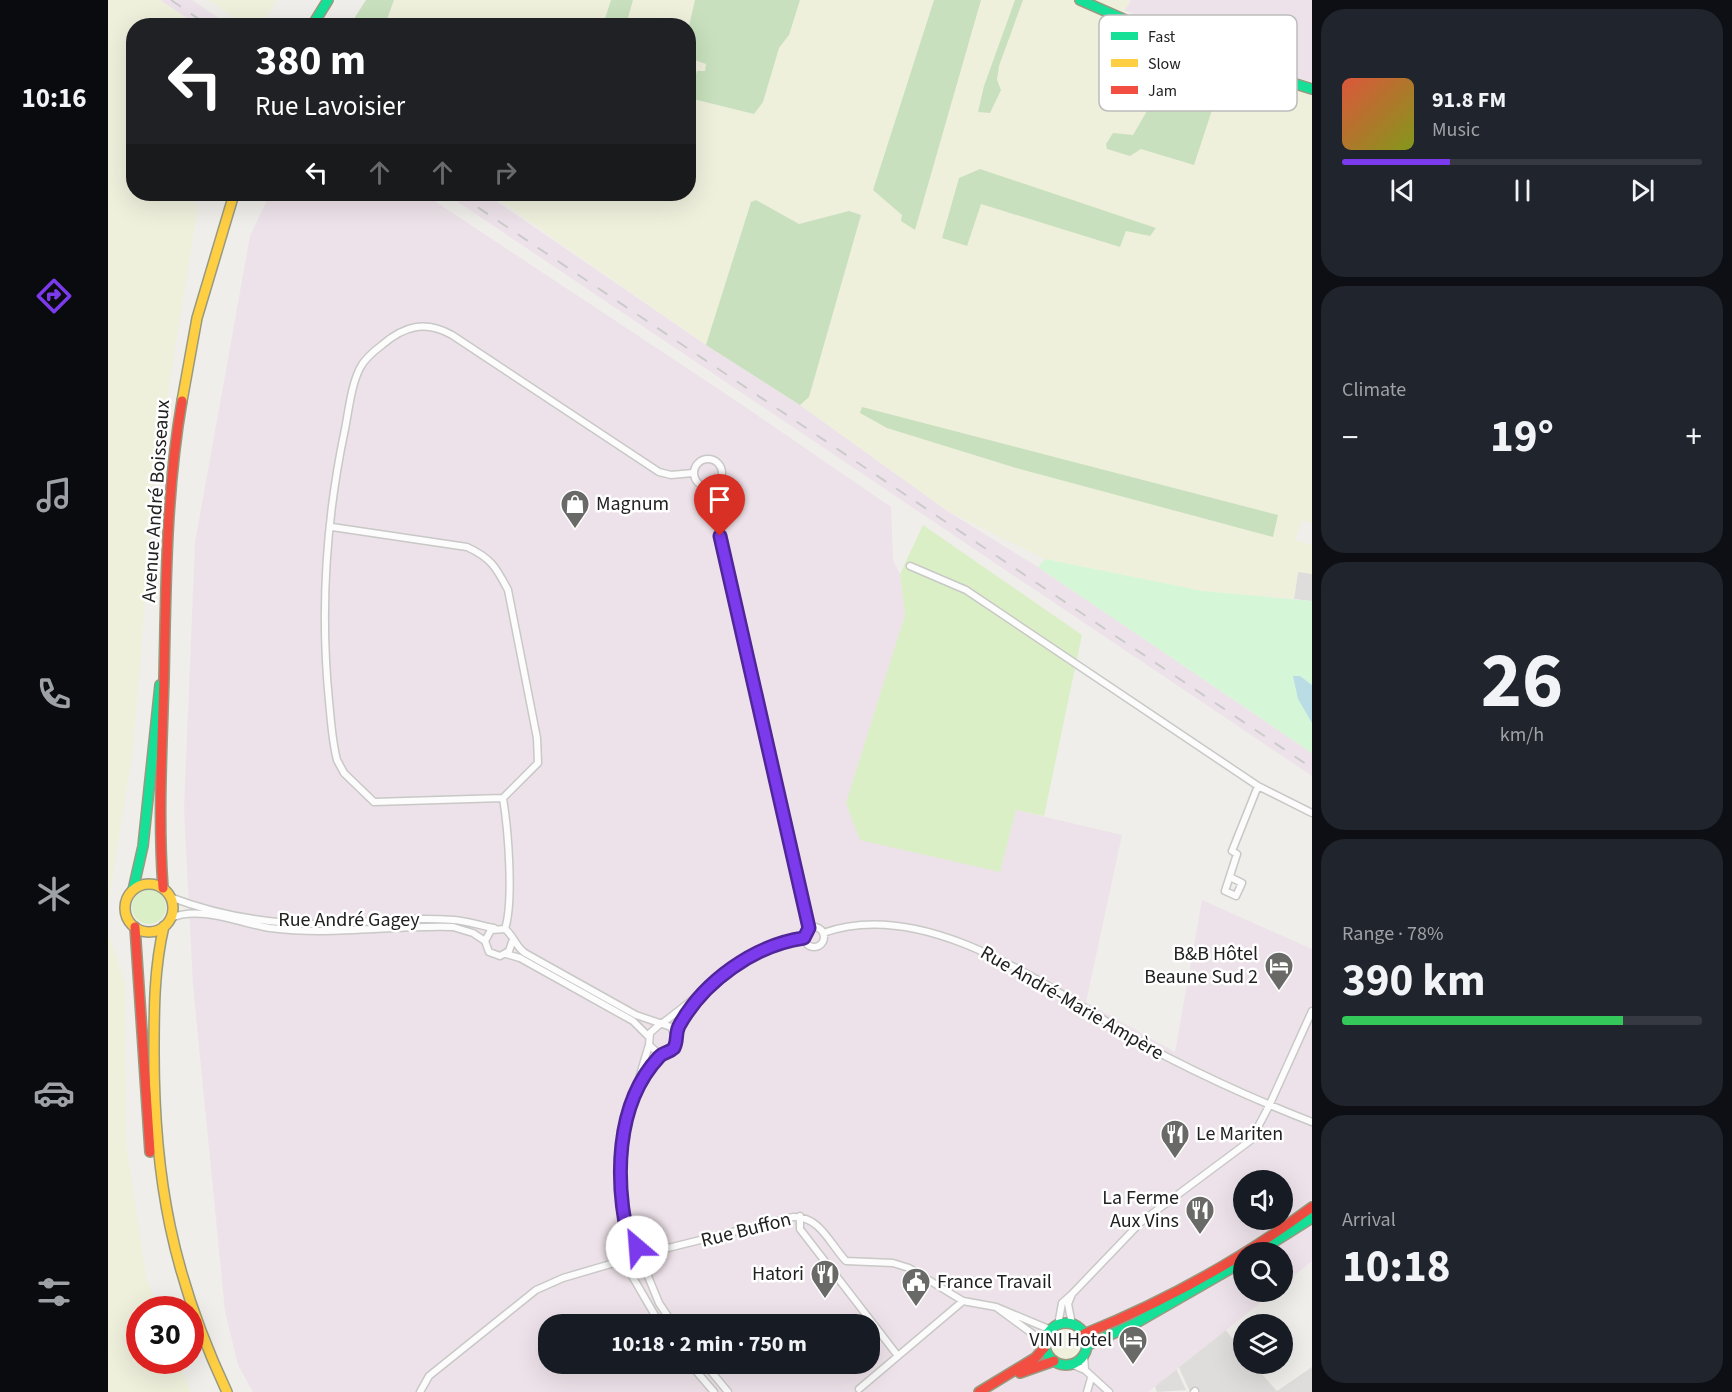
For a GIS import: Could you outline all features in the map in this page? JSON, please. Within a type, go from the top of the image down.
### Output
[{"type":"main road","points":[[314,18],[322,0]]},
{"type":"main road","points":[[316,18],[328,0]]},
{"type":"main road","points":[[1080,0],[1114,15]]},
{"type":"main road","points":[[1297,84],[1312,89]]},
{"type":"main road","name":"Avenue André Boisseaux","points":[[163,888],[160,849],[170,490],[180,400],[204,290],[232,201]]},
{"type":"main road","name":"Avenue André Boisseaux","points":[[132,890],[143,846],[165,638]]},
{"type":"main road","points":[[180,1296],[163,1235],[153,1187],[135,927],[126,911],[126,902],[132,890],[151,884],[163,888],[170,897],[173,907],[170,918],[164,926],[156,971],[154,1120],[159,1184],[184,1292],[205,1348],[227,1392]]},
{"type":"main road","points":[[135,927],[150,931],[164,926]]},
{"type":"main road","points":[[1084,1334],[1127,1317],[1269,1239],[1312,1207]]},
{"type":"main road","points":[[1274,1242],[1312,1218]]},
{"type":"main road","points":[[1006,1378],[1054,1361],[1071,1364],[1085,1351],[1233,1267]]},
{"type":"main road","points":[[979,1392],[1006,1378],[1035,1358],[1054,1327],[1072,1324],[1084,1334],[1085,1351]]},
{"type":"main road","points":[[1045,1345],[1054,1361]]},
{"type":"main road","points":[[204,1357],[220,1392]]},
{"type":"street","points":[[332,527],[467,547],[486,555],[498,569],[508,590],[537,738],[538,763],[503,798],[374,802],[344,773],[335,753],[326,671],[325,571],[332,527],[337,466],[357,375],[365,360],[398,332],[416,326],[434,327],[452,335],[659,472],[671,475],[693,473]]},
{"type":"street","points":[[711,459],[718,463],[722,470],[717,485],[709,488],[698,484],[693,473],[696,465],[703,460],[711,459]]},
{"type":"street","points":[[709,488],[809,928],[804,938]]},
{"type":"street","points":[[910,566],[966,590],[1258,786],[1312,813]]},
{"type":"street","points":[[1230,877],[1237,854],[1232,851],[1258,786]]},
{"type":"street","points":[[503,798],[509,831],[505,929]]},
{"type":"street","name":"Rue André Gagey","points":[[170,897],[230,914],[288,923],[335,924],[433,919],[466,921],[495,928]]},
{"type":"street","name":"Rue André Gagey","points":[[170,918],[194,914],[270,928],[310,931],[453,927],[473,933],[485,941]]},
{"type":"street","name":"Rue André-Marie Ampère","points":[[630,1247],[622,1208],[621,1168],[625,1129],[649,1045],[648,1036],[652,1029],[729,971],[753,956],[778,945],[804,938],[807,944],[816,946],[822,942],[823,933],[856,926],[886,926],[922,930],[954,939],[998,959],[1167,1057],[1269,1106],[1312,1122]]},
{"type":"street","points":[[809,928],[815,927],[823,933]]},
{"type":"street","points":[[506,954],[512,942],[510,934],[505,929],[495,928],[488,933],[485,941],[487,949],[493,955],[506,954],[520,958],[633,1022],[648,1036]]},
{"type":"street","points":[[512,942],[536,959],[636,1015],[671,1027],[676,1033]]},
{"type":"street","name":"Rue André-Marie Ampère","points":[[635,1094],[662,1054],[674,1048],[676,1033],[700,994]]},
{"type":"street","points":[[1054,1327],[1062,1303],[1141,1222],[1244,1148],[1269,1106],[1312,1011]]},
{"type":"street","points":[[649,1045],[662,1054]]},
{"type":"street","points":[[800,1216],[800,1229],[898,1356]]},
{"type":"street","name":"Rue Buffon","points":[[644,1254],[800,1216],[814,1221],[846,1261],[893,1263],[909,1268],[963,1302],[996,1307],[1054,1327]]},
{"type":"street","points":[[621,1261],[624,1251],[630,1247],[640,1249],[644,1254],[643,1264],[655,1295],[667,1314]]},
{"type":"street","points":[[621,1261],[654,1314]]},
{"type":"street","points":[[420,1392],[429,1376],[526,1296],[563,1278],[621,1261]]},
{"type":"street","points":[[628,1269],[638,1269],[643,1264]]},
{"type":"street","points":[[1072,1294],[1068,1304],[1072,1324]]},
{"type":"street","points":[[859,1389],[963,1302]]},
{"type":"street","name":"Rue Buffon","points":[[996,1307],[1045,1345]]},
{"type":"street","points":[[1085,1351],[1085,1370]]},
{"type":"street","points":[[1071,1364],[1085,1370],[1108,1392]]},
{"type":"street","points":[[699,1374],[714,1392]]},
{"type":"street","points":[[713,1374],[728,1392]]},
{"type":"street","points":[[1087,1392],[1091,1378]]},
{"type":"shaded area","points":[[160,0],[192,0],[219,18],[187,18]]},
{"type":"shaded area","points":[[1131,0],[1312,0],[1312,82],[1297,78],[1297,15],[1135,15],[1124,10]]},
{"type":"shaded area","points":[[267,201],[435,201],[735,400],[891,507],[893,560],[900,574],[905,615],[894,654],[999,872],[1016,810],[1122,835],[1086,1002],[1175,1052],[1202,900],[1312,949],[1312,1261],[1293,1277],[1293,1242],[1233,1242],[1233,1302],[1261,1302],[1246,1314],[1233,1314],[1233,1325],[1148,1392],[253,1392],[238,1365],[225,1311],[193,985],[184,808],[195,543],[250,236]]},
{"type":"shaded area","points":[[456,201],[496,201],[706,345],[800,405],[949,512],[1038,567],[1312,753],[1312,776]]},
{"type":"shaded area","points":[[1298,571],[1312,574],[1312,601],[1294,599]]},
{"type":"shaded area","points":[[1225,1329],[1233,1339],[1233,1374],[1262,1374],[1277,1391],[1312,1367],[1312,1392],[1190,1392],[1166,1339]]},
{"type":"shaded area","points":[[1164,1342],[1186,1390],[1157,1392],[1148,1369]]},
{"type":"green space","points":[[108,0],[160,0],[187,18],[126,18],[126,201],[194,201],[198,207],[156,467],[133,750],[108,905]]},
{"type":"green space","points":[[208,0],[277,0],[266,18],[235,18]]},
{"type":"green space","points":[[366,0],[394,0],[388,18],[354,18]]},
{"type":"green space","points":[[394,0],[1125,0],[1130,2],[1124,11],[1125,15],[1099,15],[1099,111],[1297,111],[1297,90],[1312,95],[1312,523],[1302,521],[1295,540],[1312,545],[1312,574],[1298,572],[1294,599],[1203,591],[1045,559],[949,512],[800,405],[809,396],[861,214],[849,211],[799,224],[756,200],[751,202],[706,345],[500,201],[696,201],[696,18],[388,18]]},
{"type":"green space","points":[[611,0],[633,0],[628,18],[605,18]]},
{"type":"green space","points":[[695,0],[800,0],[789,35],[779,48],[763,102],[754,114],[696,100],[696,74],[697,71],[705,71],[706,64],[696,60],[696,18],[691,18]]},
{"type":"green space","points":[[934,0],[981,0],[915,230],[901,221],[902,215],[873,190]]},
{"type":"green space","points":[[1015,0],[1023,0],[999,66],[997,80],[1001,90],[990,113],[978,112],[984,86]]},
{"type":"green space","points":[[1147,111],[1212,111],[1194,165],[1141,149],[1130,156],[1107,149],[1106,144],[1113,133],[1133,135]]},
{"type":"green space","points":[[980,169],[1156,228],[1150,236],[1126,231],[1120,247],[981,204],[967,246],[942,238],[959,178]]},
{"type":"green space","points":[[756,200],[799,224],[849,211],[861,215],[809,397],[800,405],[706,345],[751,202]]},
{"type":"green space","points":[[862,407],[1278,515],[1273,537],[1016,468],[887,428],[860,413]]},
{"type":"green space","points":[[923,525],[1082,635],[1044,816],[1016,810],[1000,872],[860,840],[846,803],[905,615],[900,574]]},
{"type":"green space","points":[[1045,559],[1203,591],[1312,601],[1312,753],[1038,567]]},
{"type":"green space","points":[[149,890],[161,895],[166,907],[161,919],[149,924],[137,919],[132,907],[137,895]]},
{"type":"green space","points":[[108,931],[125,983],[126,1141],[146,1277],[154,1296],[126,1296],[126,1374],[184,1374],[191,1392],[108,1392]]},
{"type":"green space","points":[[1066,1328],[1078,1333],[1083,1345],[1078,1357],[1066,1362],[1054,1357],[1049,1345],[1054,1333]]},
{"type":"water","points":[[1293,676],[1300,676],[1312,685],[1312,723],[1298,699]]},
{"type":"railway","points":[[171,0],[197,18]]},
{"type":"railway","points":[[468,201],[1312,768]]},
{"type":"traffic: fast","points":[[317,18],[328,0]]},
{"type":"traffic: fast","points":[[1080,0],[1114,15]]},
{"type":"traffic: fast","points":[[1297,84],[1312,89]]},
{"type":"traffic: fast","points":[[133,890],[143,846],[160,685]]},
{"type":"traffic: fast","points":[[1274,1242],[1312,1218]]},
{"type":"traffic: fast","points":[[1086,1346],[1136,1323],[1233,1267]]},
{"type":"traffic: fast","points":[[1066,1323],[1081,1329],[1087,1344],[1081,1359],[1066,1365],[1051,1359],[1045,1344],[1051,1329],[1066,1323]]},
{"type":"traffic: slow","points":[[182,401],[197,318],[232,201]]},
{"type":"traffic: slow","points":[[149,884],[166,891],[173,908],[166,925],[149,932],[132,925],[125,908],[132,891],[149,884]]},
{"type":"traffic: slow","points":[[164,926],[156,973],[154,1037],[155,1099],[163,1186],[180,1268],[208,1350],[227,1392]]},
{"type":"traffic: jam","points":[[163,888],[161,809],[166,574],[173,470],[182,401]]},
{"type":"traffic: jam","points":[[135,927],[150,1152]]},
{"type":"traffic: jam","points":[[1084,1334],[1144,1308],[1202,1278],[1259,1244],[1312,1207]]},
{"type":"traffic: jam","points":[[979,1392],[1035,1358],[1045,1347]]},
{"type":"traffic: jam","points":[[1020,1373],[1054,1361]]},
{"type":"place","name":"Magnum","points":[[575,530]]},
{"type":"place","name":"B&B Hôtel Beaune Sud 2","points":[[1279,992]]},
{"type":"place","name":"Le Mariten","points":[[1175,1160]]},
{"type":"place","name":"La Ferme Aux Vins","points":[[1200,1236]]},
{"type":"place","name":"Hatori","points":[[825,1300]]},
{"type":"place","name":"France Travail","points":[[916,1308]]},
{"type":"place","name":"VINI Hotel","points":[[1133,1366]]},
{"type":"route","points":[[637,1247],[630,1247],[621,1200],[622,1148],[629,1111],[635,1094],[658,1058],[671,1051],[676,1045],[676,1033],[700,994],[745,961],[778,945],[804,938],[809,928],[720,536]]}]
